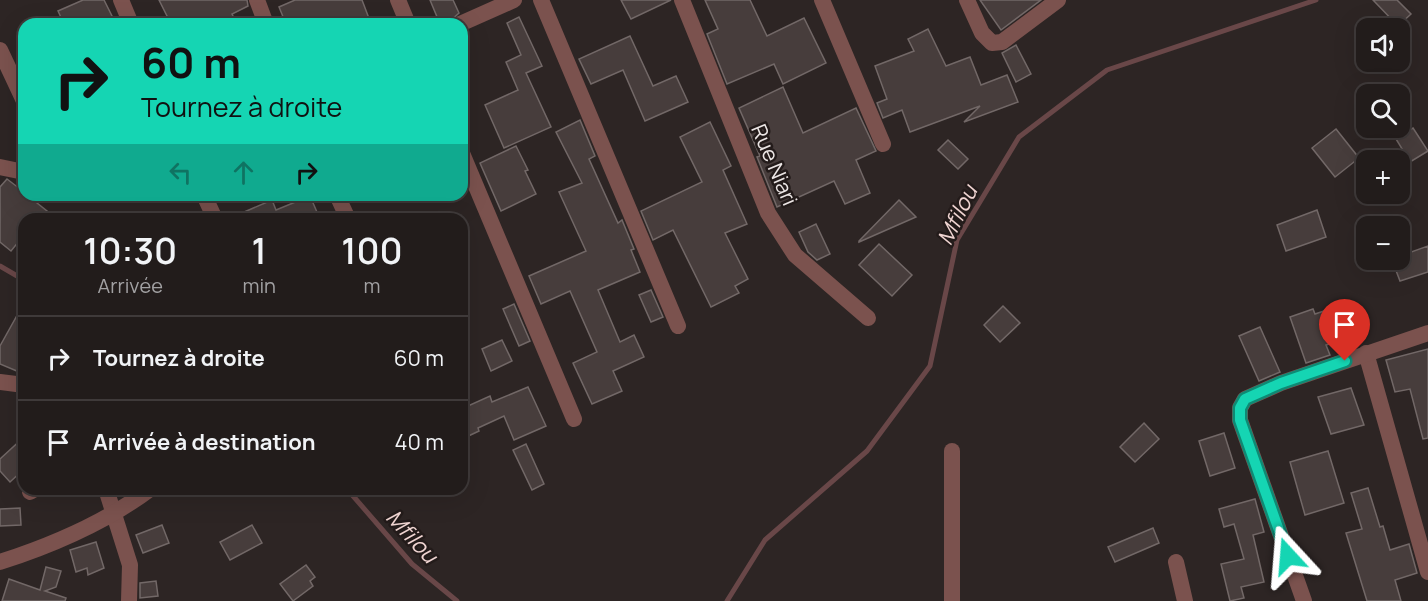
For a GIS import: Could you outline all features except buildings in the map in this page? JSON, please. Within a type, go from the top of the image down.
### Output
[{"type":"street","points":[[121,0],[128,18]]},
{"type":"street","points":[[257,0],[264,18]]},
{"type":"street","points":[[398,0],[406,18]]},
{"type":"street","points":[[468,20],[514,0]]},
{"type":"street","points":[[541,0],[678,326]]},
{"type":"street","name":"Rue Niari","points":[[682,0],[768,213],[795,255],[868,318]]},
{"type":"street","points":[[822,0],[883,144]]},
{"type":"street","points":[[967,0],[982,33],[992,43],[1002,42],[1058,0]]},
{"type":"street","points":[[0,50],[18,88]]},
{"type":"street","points":[[0,166],[18,170]]},
{"type":"street","points":[[468,167],[574,419]]},
{"type":"street","points":[[1304,601],[1240,420],[1240,408],[1245,399],[1272,387],[1428,333]]},
{"type":"street","points":[[1366,353],[1428,572]]},
{"type":"street","points":[[0,382],[18,385]]},
{"type":"street","points":[[952,452],[952,601]]},
{"type":"street","points":[[108,495],[130,565],[129,601]]},
{"type":"street","points":[[0,562],[46,547],[113,515],[141,495]]},
{"type":"street","points":[[1176,562],[1185,601]]},
{"type":"waterway","name":"Mfilou","points":[[727,601],[765,540],[867,451],[930,366],[957,240],[1019,137],[1107,70],[1316,0]]},
{"type":"waterway","name":"Mfilou","points":[[0,266],[18,276]]},
{"type":"waterway","name":"Mfilou","points":[[352,495],[412,564],[457,601]]},
{"type":"route","points":[[1288,556],[1240,420],[1240,408],[1245,399],[1281,383],[1345,361]]}]
